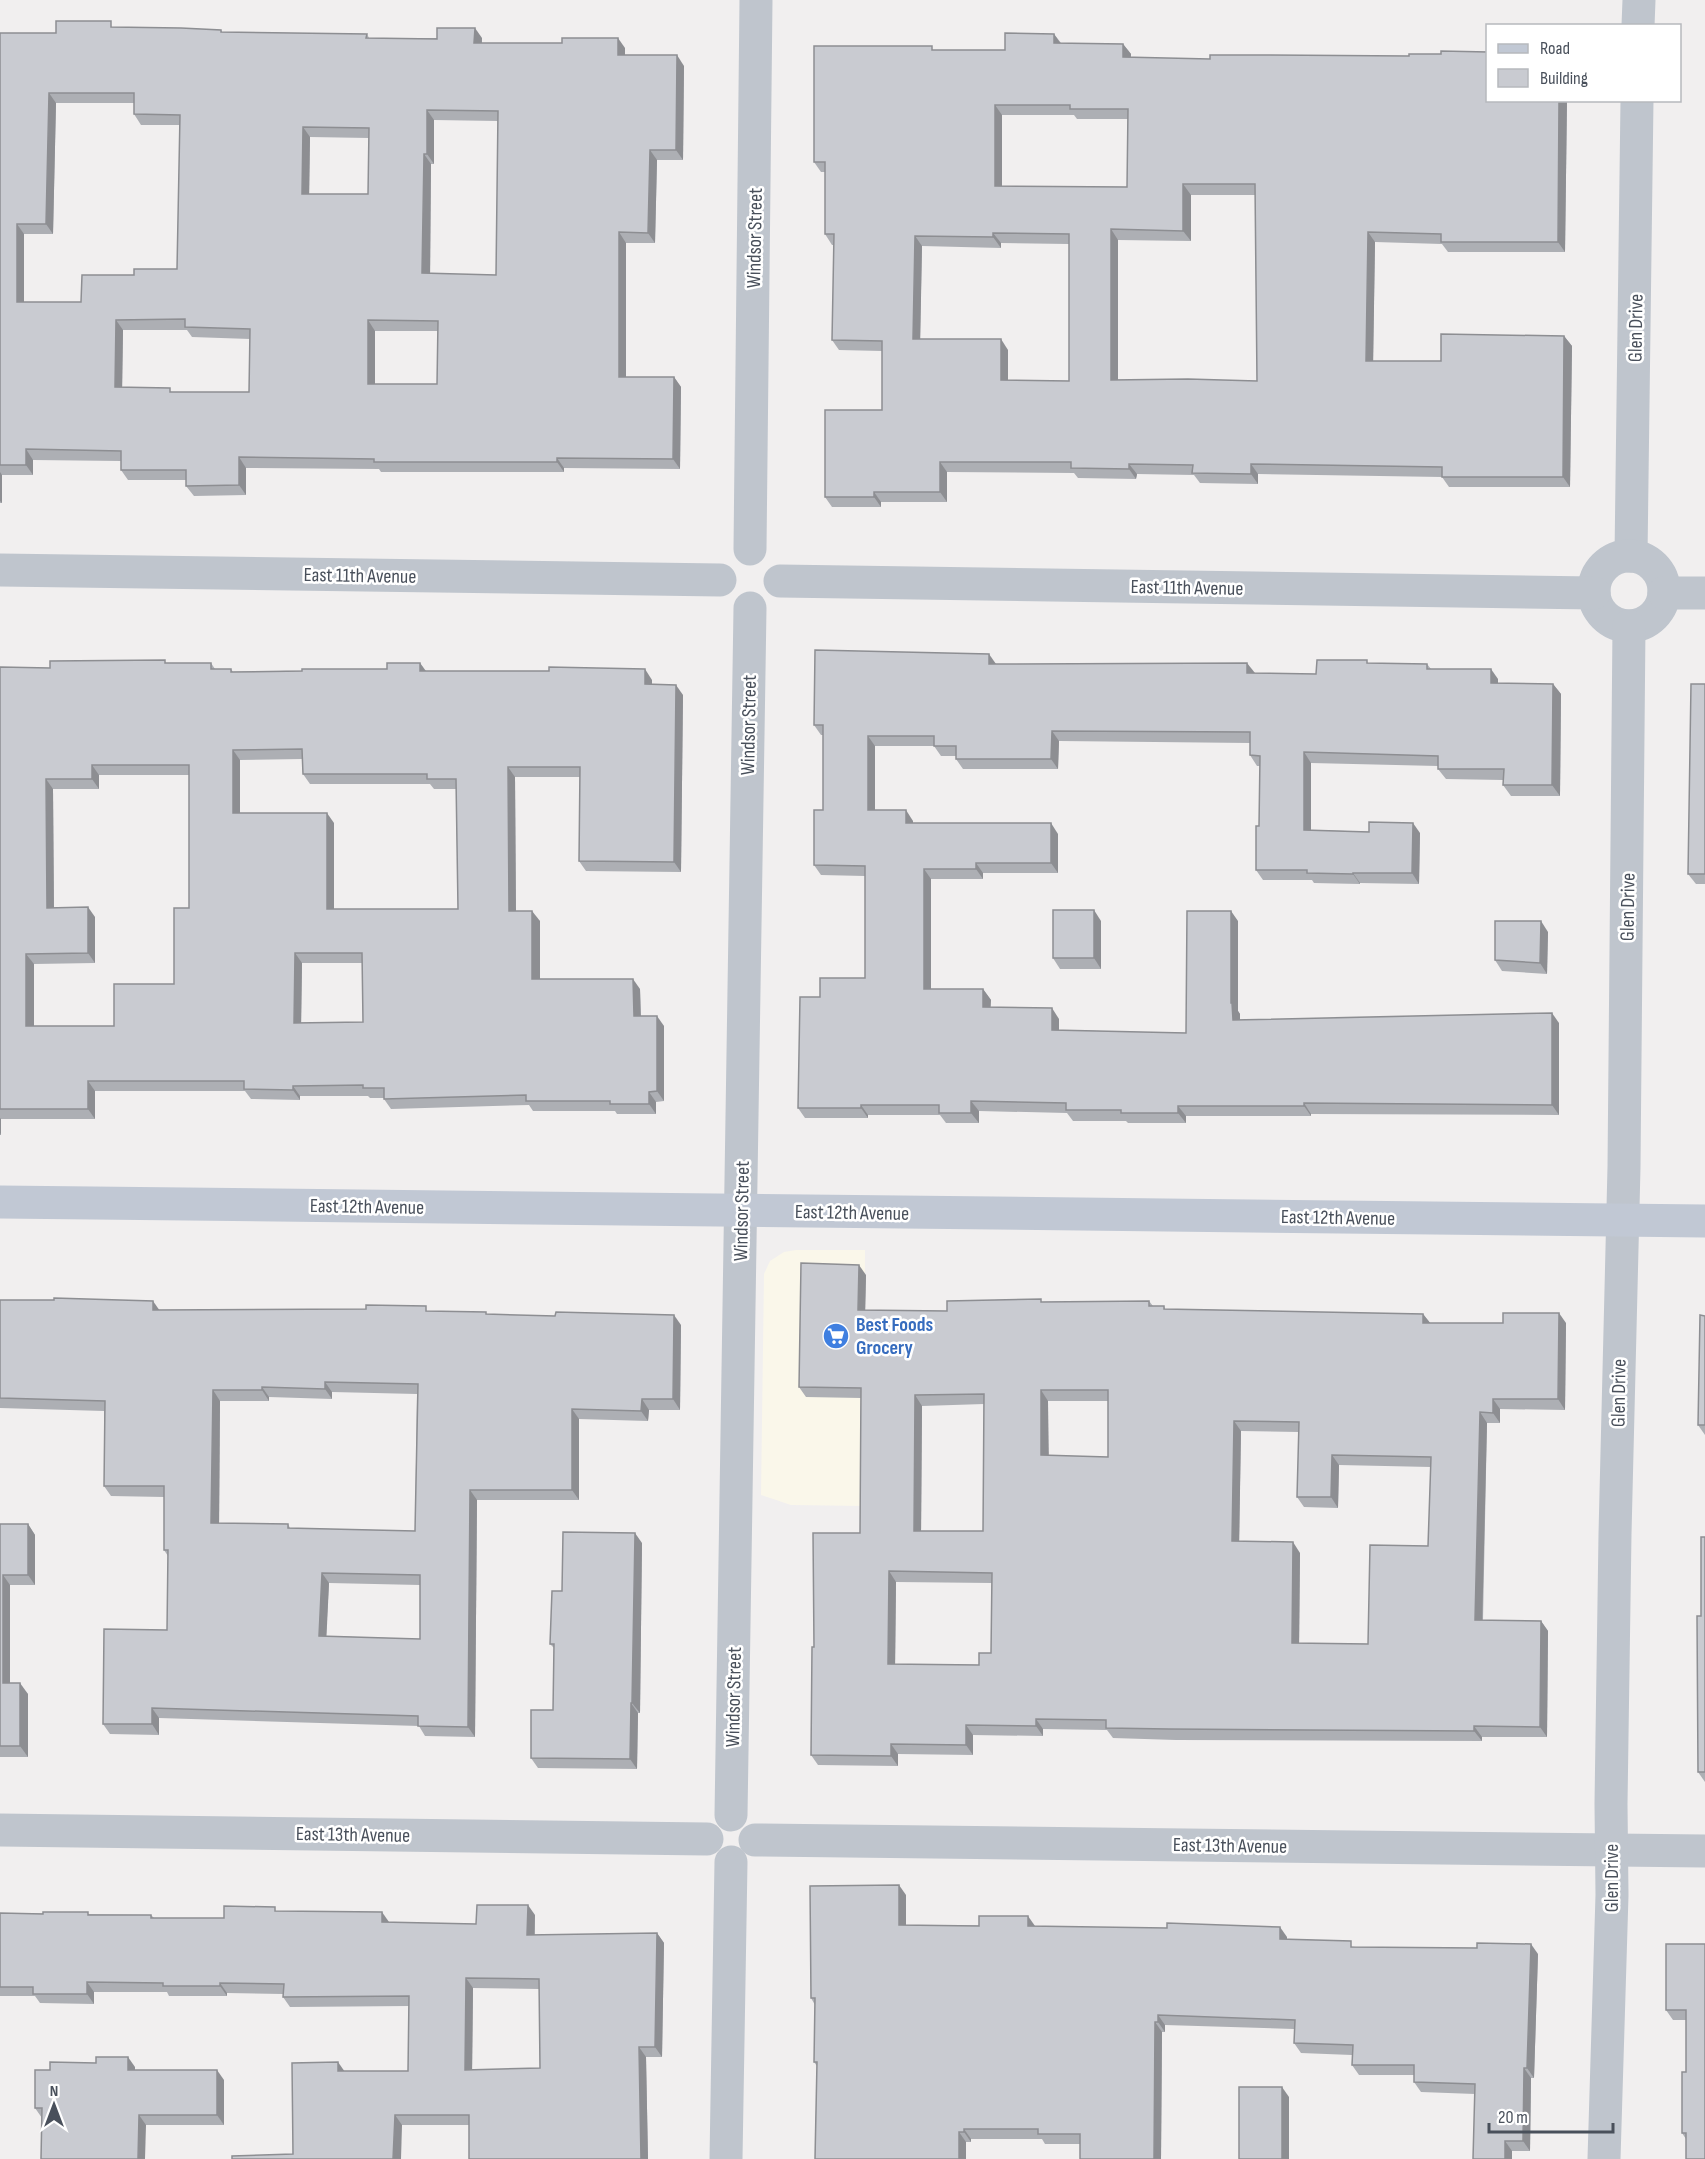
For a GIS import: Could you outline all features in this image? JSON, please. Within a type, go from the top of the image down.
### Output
[{"type":"street","name":"Windsor Street","points":[[750,549],[756,0]]},
{"type":"street","points":[[1638,24],[1639,0]]},
{"type":"street","name":"Glen Drive","points":[[1631,556],[1637,102]]},
{"type":"street","points":[[750,549],[768,555],[775,562],[780,581],[773,597],[766,603],[750,608],[733,603],[722,589],[720,580],[725,561],[732,555],[750,549]]},
{"type":"street","points":[[1631,556],[1642,558],[1659,572],[1664,593],[1662,604],[1649,620],[1629,626],[1619,625],[1602,613],[1594,593],[1595,582],[1600,571],[1608,563],[1619,557],[1631,556]]},
{"type":"street","name":"East 11th Avenue","points":[[0,570],[720,580]]},
{"type":"street","name":"East 11th Avenue","points":[[780,581],[1594,593]]},
{"type":"street","points":[[1664,593],[1705,593]]},
{"type":"street","name":"Windsor Street","points":[[731,1815],[750,608]]},
{"type":"street","name":"Glen Drive","points":[[1604,2159],[1611,1895],[1629,626]]},
{"type":"street","name":"East 12th Avenue","points":[[0,1202],[1705,1221]]},
{"type":"street","points":[[731,1815],[746,1820],[754,1833],[754,1840],[750,1853],[744,1858],[731,1862],[717,1858],[708,1846],[707,1839],[708,1831],[717,1819],[731,1815]]},
{"type":"street","name":"East 13th Avenue","points":[[0,1830],[707,1839]]},
{"type":"street","name":"East 13th Avenue","points":[[754,1840],[1705,1851]]},
{"type":"street","points":[[726,2159],[731,1862]]},
{"type":"shaded area","points":[[865,1250],[864,1506],[791,1505],[761,1495],[764,1274],[770,1261],[784,1252]]},
{"type":"building","points":[[56,21],[111,21],[111,27],[181,28],[221,30],[221,32],[367,34],[366,38],[437,39],[437,28],[475,28],[474,43],[562,43],[562,38],[618,38],[618,55],[677,55],[676,150],[650,150],[648,233],[619,232],[619,377],[674,377],[673,459],[557,458],[557,462],[374,462],[374,459],[239,457],[239,485],[186,486],[186,470],[121,470],[121,451],[26,449],[26,465],[0,465],[0,33],[56,33]],"holes":[[[49,93],[134,93],[134,114],[180,115],[177,269],[134,269],[134,275],[82,275],[81,302],[17,302],[17,224],[46,224]],[[427,110],[498,111],[496,275],[422,273],[424,154],[427,154]],[[303,127],[369,128],[368,194],[302,194]],[[185,319],[185,327],[250,329],[249,392],[170,392],[170,388],[115,387],[116,320]],[[368,320],[438,321],[437,384],[368,384]]]},
{"type":"building","points":[[1005,33],[1054,34],[1054,43],[1123,44],[1123,57],[1210,59],[1210,55],[1409,56],[1409,54],[1441,54],[1441,51],[1486,52],[1486,102],[1559,102],[1558,242],[1441,242],[1441,234],[1368,232],[1366,361],[1441,361],[1441,334],[1564,336],[1563,477],[1442,477],[1442,467],[1251,464],[1251,474],[1192,473],[1193,465],[1129,464],[1129,469],[1071,468],[1071,462],[940,462],[940,492],[874,492],[874,497],[825,497],[825,410],[882,410],[882,341],[832,340],[834,234],[825,234],[825,162],[814,162],[814,46],[932,46],[932,50],[1005,50]],"holes":[[[995,105],[1070,105],[1070,109],[1128,109],[1127,187],[995,186]],[[1183,184],[1255,184],[1257,381],[1111,380],[1111,229],[1183,231]],[[993,233],[1069,234],[1069,381],[1001,380],[1001,339],[913,339],[915,236],[993,237]]]},
{"type":"building","points":[[815,650],[989,654],[989,664],[1247,663],[1247,673],[1316,674],[1317,660],[1367,660],[1367,663],[1427,664],[1427,669],[1491,669],[1491,683],[1553,684],[1552,785],[1503,785],[1504,769],[1438,769],[1438,756],[1304,752],[1304,830],[1369,832],[1369,822],[1413,823],[1412,873],[1353,874],[1307,873],[1307,870],[1256,870],[1260,756],[1250,755],[1250,732],[1052,731],[1051,759],[956,759],[956,746],[934,746],[934,736],[868,736],[868,810],[906,810],[906,823],[1051,823],[1051,863],[976,863],[976,869],[924,869],[924,989],[983,989],[983,1007],[1052,1008],[1052,1030],[1186,1033],[1187,911],[1231,911],[1233,1020],[1552,1013],[1552,1105],[1304,1103],[1304,1106],[1178,1106],[1178,1113],[1066,1110],[1066,1103],[971,1101],[971,1113],[939,1113],[939,1105],[798,1108],[800,997],[820,997],[820,978],[865,978],[865,866],[814,865],[814,810],[823,810],[823,725],[814,725]]},
{"type":"building","points":[[165,660],[165,663],[211,663],[211,669],[231,669],[231,672],[387,669],[387,663],[420,663],[420,671],[549,671],[549,667],[645,669],[645,684],[676,685],[674,862],[579,861],[580,767],[508,767],[509,911],[532,911],[532,979],[633,979],[634,1016],[657,1016],[657,1091],[649,1092],[649,1104],[610,1104],[610,1101],[526,1101],[526,1095],[384,1099],[384,1088],[363,1088],[363,1085],[293,1086],[293,1090],[244,1089],[244,1081],[88,1081],[88,1109],[0,1109],[0,667],[50,668],[50,661]],"holes":[[[302,749],[303,774],[427,774],[427,779],[456,779],[458,909],[327,909],[327,813],[233,813],[233,750]],[[92,765],[189,765],[189,908],[174,908],[174,984],[114,984],[114,1026],[26,1026],[26,954],[88,953],[88,907],[47,908],[46,779],[92,779]],[[295,953],[362,953],[363,1022],[294,1023]]]},
{"type":"building","points":[[1691,684],[1705,684],[1705,874],[1688,874]]},
{"type":"building","points":[[1053,910],[1094,910],[1094,958],[1053,958]]},
{"type":"building","points":[[1495,921],[1541,921],[1540,963],[1495,960]]},
{"type":"building","points":[[801,1263],[859,1265],[858,1310],[947,1311],[947,1301],[1041,1299],[1041,1302],[1149,1301],[1149,1306],[1164,1306],[1164,1309],[1423,1314],[1423,1323],[1503,1323],[1503,1313],[1559,1313],[1558,1399],[1493,1399],[1493,1413],[1480,1412],[1475,1620],[1541,1621],[1540,1727],[1474,1726],[1474,1731],[1106,1728],[1106,1720],[1036,1719],[1036,1726],[966,1725],[966,1745],[891,1744],[891,1756],[811,1755],[812,1647],[814,1647],[813,1533],[860,1533],[861,1388],[799,1387]],"holes":[[[1041,1390],[1108,1390],[1108,1457],[1041,1455]],[[984,1394],[983,1531],[914,1531],[915,1395]],[[1234,1421],[1299,1422],[1297,1497],[1331,1497],[1332,1455],[1431,1457],[1428,1546],[1370,1545],[1368,1644],[1292,1643],[1293,1542],[1232,1541]],[[889,1571],[992,1573],[991,1653],[979,1653],[979,1665],[888,1664]]]},
{"type":"building","points":[[54,1298],[153,1301],[153,1310],[366,1309],[366,1305],[426,1306],[426,1311],[486,1312],[486,1314],[555,1316],[556,1312],[674,1315],[673,1399],[642,1399],[641,1411],[572,1409],[572,1490],[470,1490],[468,1727],[418,1726],[418,1716],[152,1708],[152,1724],[103,1724],[104,1629],[167,1630],[168,1550],[164,1550],[164,1486],[104,1486],[105,1401],[0,1398],[0,1300],[54,1300]],"holes":[[[325,1382],[418,1384],[415,1531],[288,1528],[288,1524],[211,1523],[213,1390],[262,1390],[262,1387],[325,1389]],[[322,1573],[420,1575],[420,1639],[319,1636]]]},
{"type":"building","points":[[1700,1315],[1705,1316],[1705,1425],[1698,1425]]},
{"type":"building","points":[[0,1524],[28,1524],[28,1575],[3,1575],[3,1683],[20,1683],[20,1746],[0,1746]]},
{"type":"building","points":[[563,1532],[635,1533],[630,1759],[531,1758],[531,1710],[553,1710],[554,1644],[550,1644],[552,1591],[562,1591]]},
{"type":"building","points":[[1701,1537],[1705,1537],[1705,1772],[1698,1772],[1697,1616],[1701,1616]]},
{"type":"building","points":[[899,1885],[899,1925],[979,1926],[979,1916],[1028,1916],[1028,1926],[1167,1928],[1167,1923],[1280,1927],[1280,1939],[1351,1941],[1351,1947],[1477,1948],[1477,1943],[1531,1944],[1527,2068],[1524,2068],[1523,2141],[1505,2141],[1505,2159],[1473,2159],[1475,2084],[1414,2082],[1414,2065],[1352,2065],[1353,2045],[1294,2043],[1295,2020],[1158,2015],[1158,2022],[1155,2022],[1154,2159],[1080,2159],[1080,2134],[1038,2134],[1038,2129],[964,2129],[964,2132],[959,2132],[959,2159],[815,2159],[817,2062],[814,2062],[815,1998],[811,1998],[810,1886]]},
{"type":"building","points":[[477,1905],[528,1905],[527,1935],[657,1933],[655,2047],[639,2047],[641,2159],[469,2159],[469,2115],[395,2115],[393,2159],[232,2159],[232,2156],[293,2154],[292,2063],[338,2062],[338,2071],[408,2071],[409,1996],[283,1997],[284,1984],[220,1983],[220,1986],[163,1986],[163,1983],[87,1982],[87,1994],[33,1994],[33,1987],[0,1987],[0,1913],[88,1912],[88,1915],[151,1915],[151,1918],[224,1918],[224,1906],[275,1907],[275,1911],[382,1912],[382,1922],[476,1924]],"holes":[[[466,1978],[539,1979],[540,2068],[465,2070]]]},
{"type":"building","points":[[1666,1944],[1705,1944],[1705,2159],[1686,2159],[1686,2133],[1682,2133],[1682,2072],[1686,2072],[1686,2010],[1666,2010]]},
{"type":"building","points":[[96,2057],[128,2057],[128,2070],[217,2070],[217,2115],[139,2115],[138,2159],[41,2159],[42,2108],[35,2108],[35,2070],[50,2070],[50,2062],[96,2063]]},
{"type":"building","points":[[1239,2087],[1282,2087],[1282,2159],[1239,2159]]},
{"type":"place","name":"Best Foods Grocery","points":[[836,1336]]}]
